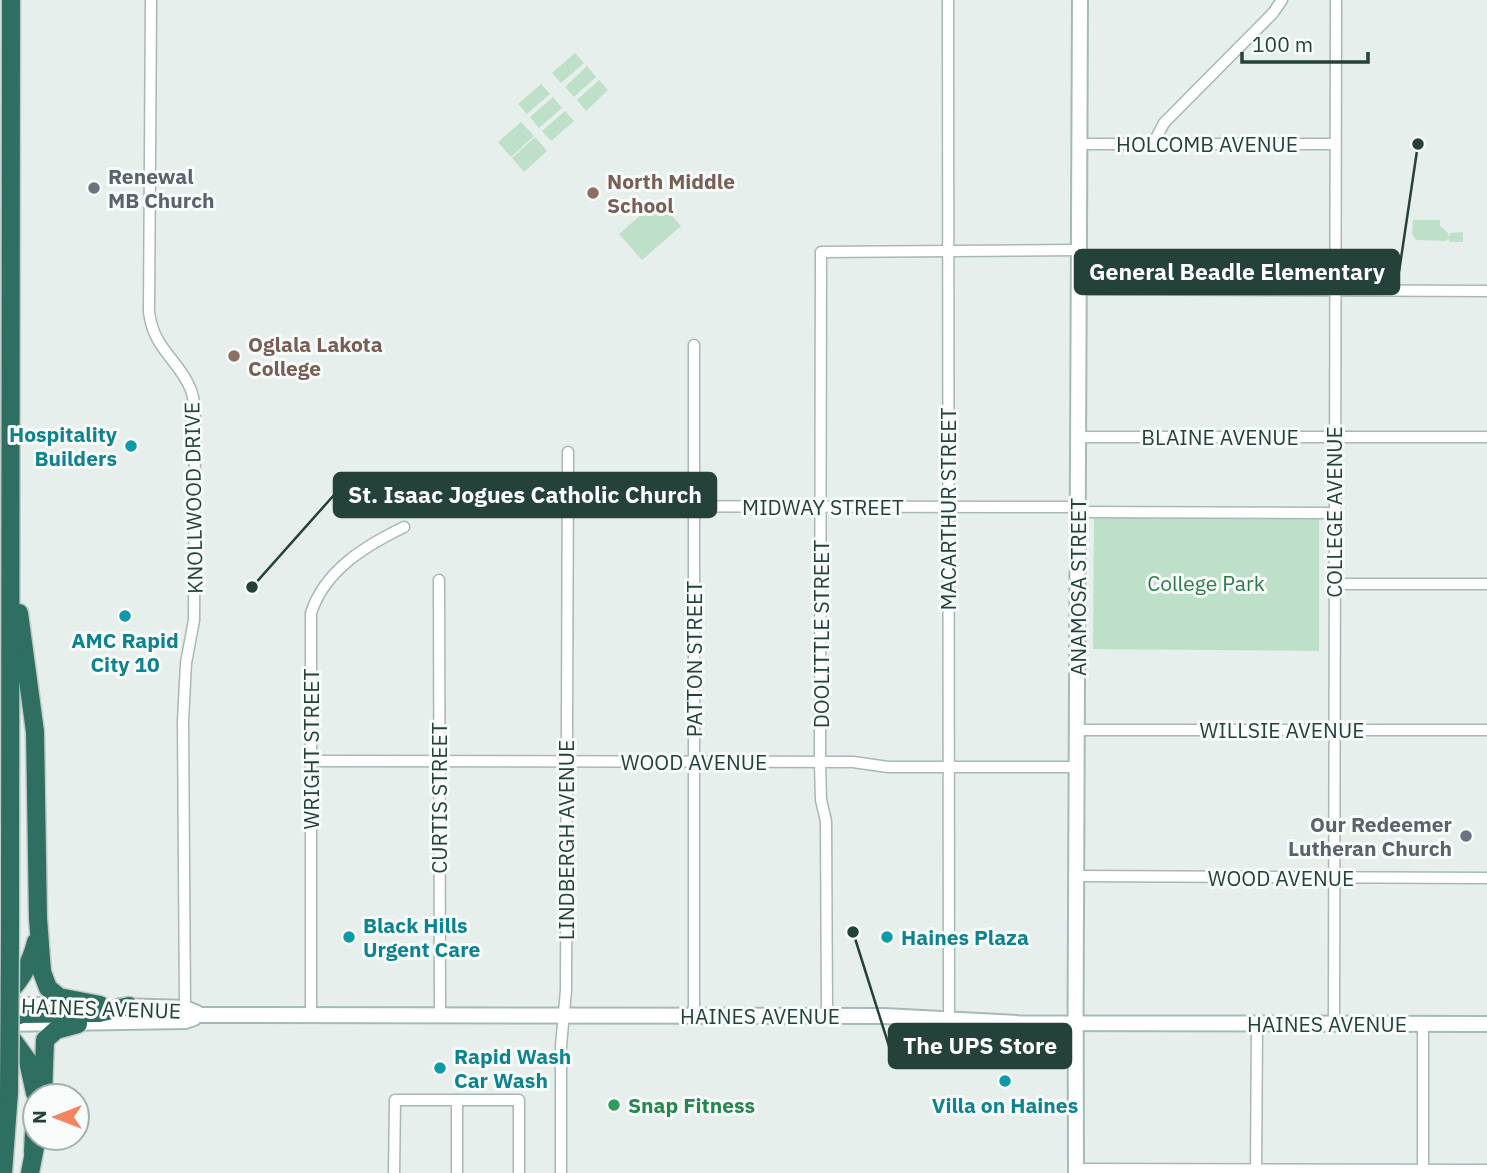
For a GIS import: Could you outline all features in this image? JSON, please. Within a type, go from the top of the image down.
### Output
[{"type":"highway","points":[[3,1173],[9,1092],[11,0]]},
{"type":"highway","points":[[9,556],[17,581],[20,625],[35,732],[38,918],[42,972],[48,988],[53,993],[67,999],[100,1005]]},
{"type":"highway","points":[[32,1082],[28,1061],[2,1014],[36,944],[38,918]]},
{"type":"highway","points":[[2,1014],[99,1013],[129,1006]]},
{"type":"highway","points":[[2,1014],[39,1024]]},
{"type":"highway","points":[[44,1082],[45,1040],[56,1030],[78,1024]]},
{"type":"highway","points":[[30,1173],[34,1152]]},
{"type":"main road","name":"ANAMOSA STREET","points":[[1076,1171],[1080,0]]},
{"type":"main road","name":"HAINES AVENUE","points":[[2,1014],[100,1005],[129,1006],[185,1015]]},
{"type":"main road","name":"HAINES AVENUE","points":[[39,1024],[111,1023],[185,1015],[827,1016],[1076,1024],[1487,1024]]},
{"type":"street","name":"KNOLLWOOD DRIVE","points":[[151,0],[149,312],[151,329],[157,342],[191,392],[195,417],[194,620],[186,663],[183,722],[185,1015]]},
{"type":"street","name":"MACARTHUR STREET","points":[[948,0],[948,1018]]},
{"type":"street","points":[[1153,144],[1164,122],[1273,13],[1282,0]]},
{"type":"street","name":"COLLEGE AVENUE","points":[[1334,1024],[1336,0]]},
{"type":"street","name":"HOLCOMB AVENUE","points":[[1079,144],[1335,144]]},
{"type":"street","points":[[948,251],[1079,250]]},
{"type":"street","name":"DOOLITTLE STREET","points":[[827,1016],[826,821],[820,790],[821,252],[948,251]]},
{"type":"street","points":[[1079,289],[1487,290]]},
{"type":"street","name":"PATTON STREET","points":[[694,345],[694,1016]]},
{"type":"street","name":"BLAINE AVENUE","points":[[1079,437],[1487,437]]},
{"type":"street","name":"LINDBERGH AVENUE","points":[[561,1173],[561,1046],[566,990],[568,452]]},
{"type":"street","name":"MIDWAY STREET","points":[[568,506],[948,506],[1334,513]]},
{"type":"street","name":"WRIGHT STREET","points":[[311,1016],[310,627],[315,601],[333,575],[377,540],[404,527]]},
{"type":"street","name":"CURTIS STREET","points":[[439,580],[440,1016]]},
{"type":"street","points":[[1334,583],[1487,584]]},
{"type":"street","name":"WILLSIE AVENUE","points":[[1077,730],[1487,730]]},
{"type":"street","name":"WOOD AVENUE","points":[[312,761],[853,762],[888,767],[1077,767]]},
{"type":"street","name":"WOOD AVENUE","points":[[1075,876],[1487,878]]},
{"type":"street","points":[[1256,1172],[1257,1023]]},
{"type":"street","points":[[1423,1024],[1423,1171]]},
{"type":"street","points":[[394,1173],[395,1100],[519,1100],[519,1173]]},
{"type":"street","points":[[457,1100],[457,1173]]},
{"type":"street","points":[[1076,1171],[1487,1170]]},
{"type":"green space","points":[[575,53],[584,63],[561,83],[552,73]]},
{"type":"green space","points":[[587,66],[596,77],[574,97],[565,87]]},
{"type":"green space","points":[[599,80],[608,90],[586,111],[577,100]]},
{"type":"green space","points":[[541,84],[550,94],[527,114],[518,104]]},
{"type":"green space","points":[[553,97],[562,108],[539,128],[530,117]]},
{"type":"green space","points":[[565,111],[574,121],[551,141],[542,131]]},
{"type":"green space","points":[[521,122],[534,136],[511,157],[498,142]]},
{"type":"green space","points":[[535,137],[547,151],[524,172],[512,158]]},
{"type":"green space","points":[[658,200],[681,226],[642,260],[619,234]]},
{"type":"green space","points":[[1413,220],[1440,220],[1440,226],[1448,233],[1449,238],[1450,233],[1463,232],[1463,242],[1450,242],[1449,239],[1416,240],[1412,234]]},
{"type":"green space","name":"College Park","points":[[1094,517],[1319,517],[1319,651],[1093,649]]},
{"type":"place","name":"General Beadle Elementary","points":[[1418,144]]},
{"type":"place","name":"Renewal MB Church","points":[[94,188]]},
{"type":"place","name":"North Middle School","points":[[593,193]]},
{"type":"place","name":"Oglala Lakota College","points":[[234,356]]},
{"type":"place","name":"Hospitality Builders","points":[[131,446]]},
{"type":"place","name":"St. Isaac Jogues Catholic Church","points":[[252,587]]},
{"type":"place","name":"AMC Rapid City 10","points":[[125,616]]},
{"type":"place","name":"Our Redeemer Lutheran Church","points":[[1466,836]]},
{"type":"place","name":"The UPS Store","points":[[853,932]]},
{"type":"place","name":"Black Hills Urgent Care","points":[[349,937]]},
{"type":"place","name":"Haines Plaza","points":[[887,937]]},
{"type":"place","name":"Rapid Wash Car Wash","points":[[440,1068]]},
{"type":"place","name":"Villa on Haines","points":[[1005,1081]]},
{"type":"place","name":"Snap Fitness","points":[[614,1105]]}]
